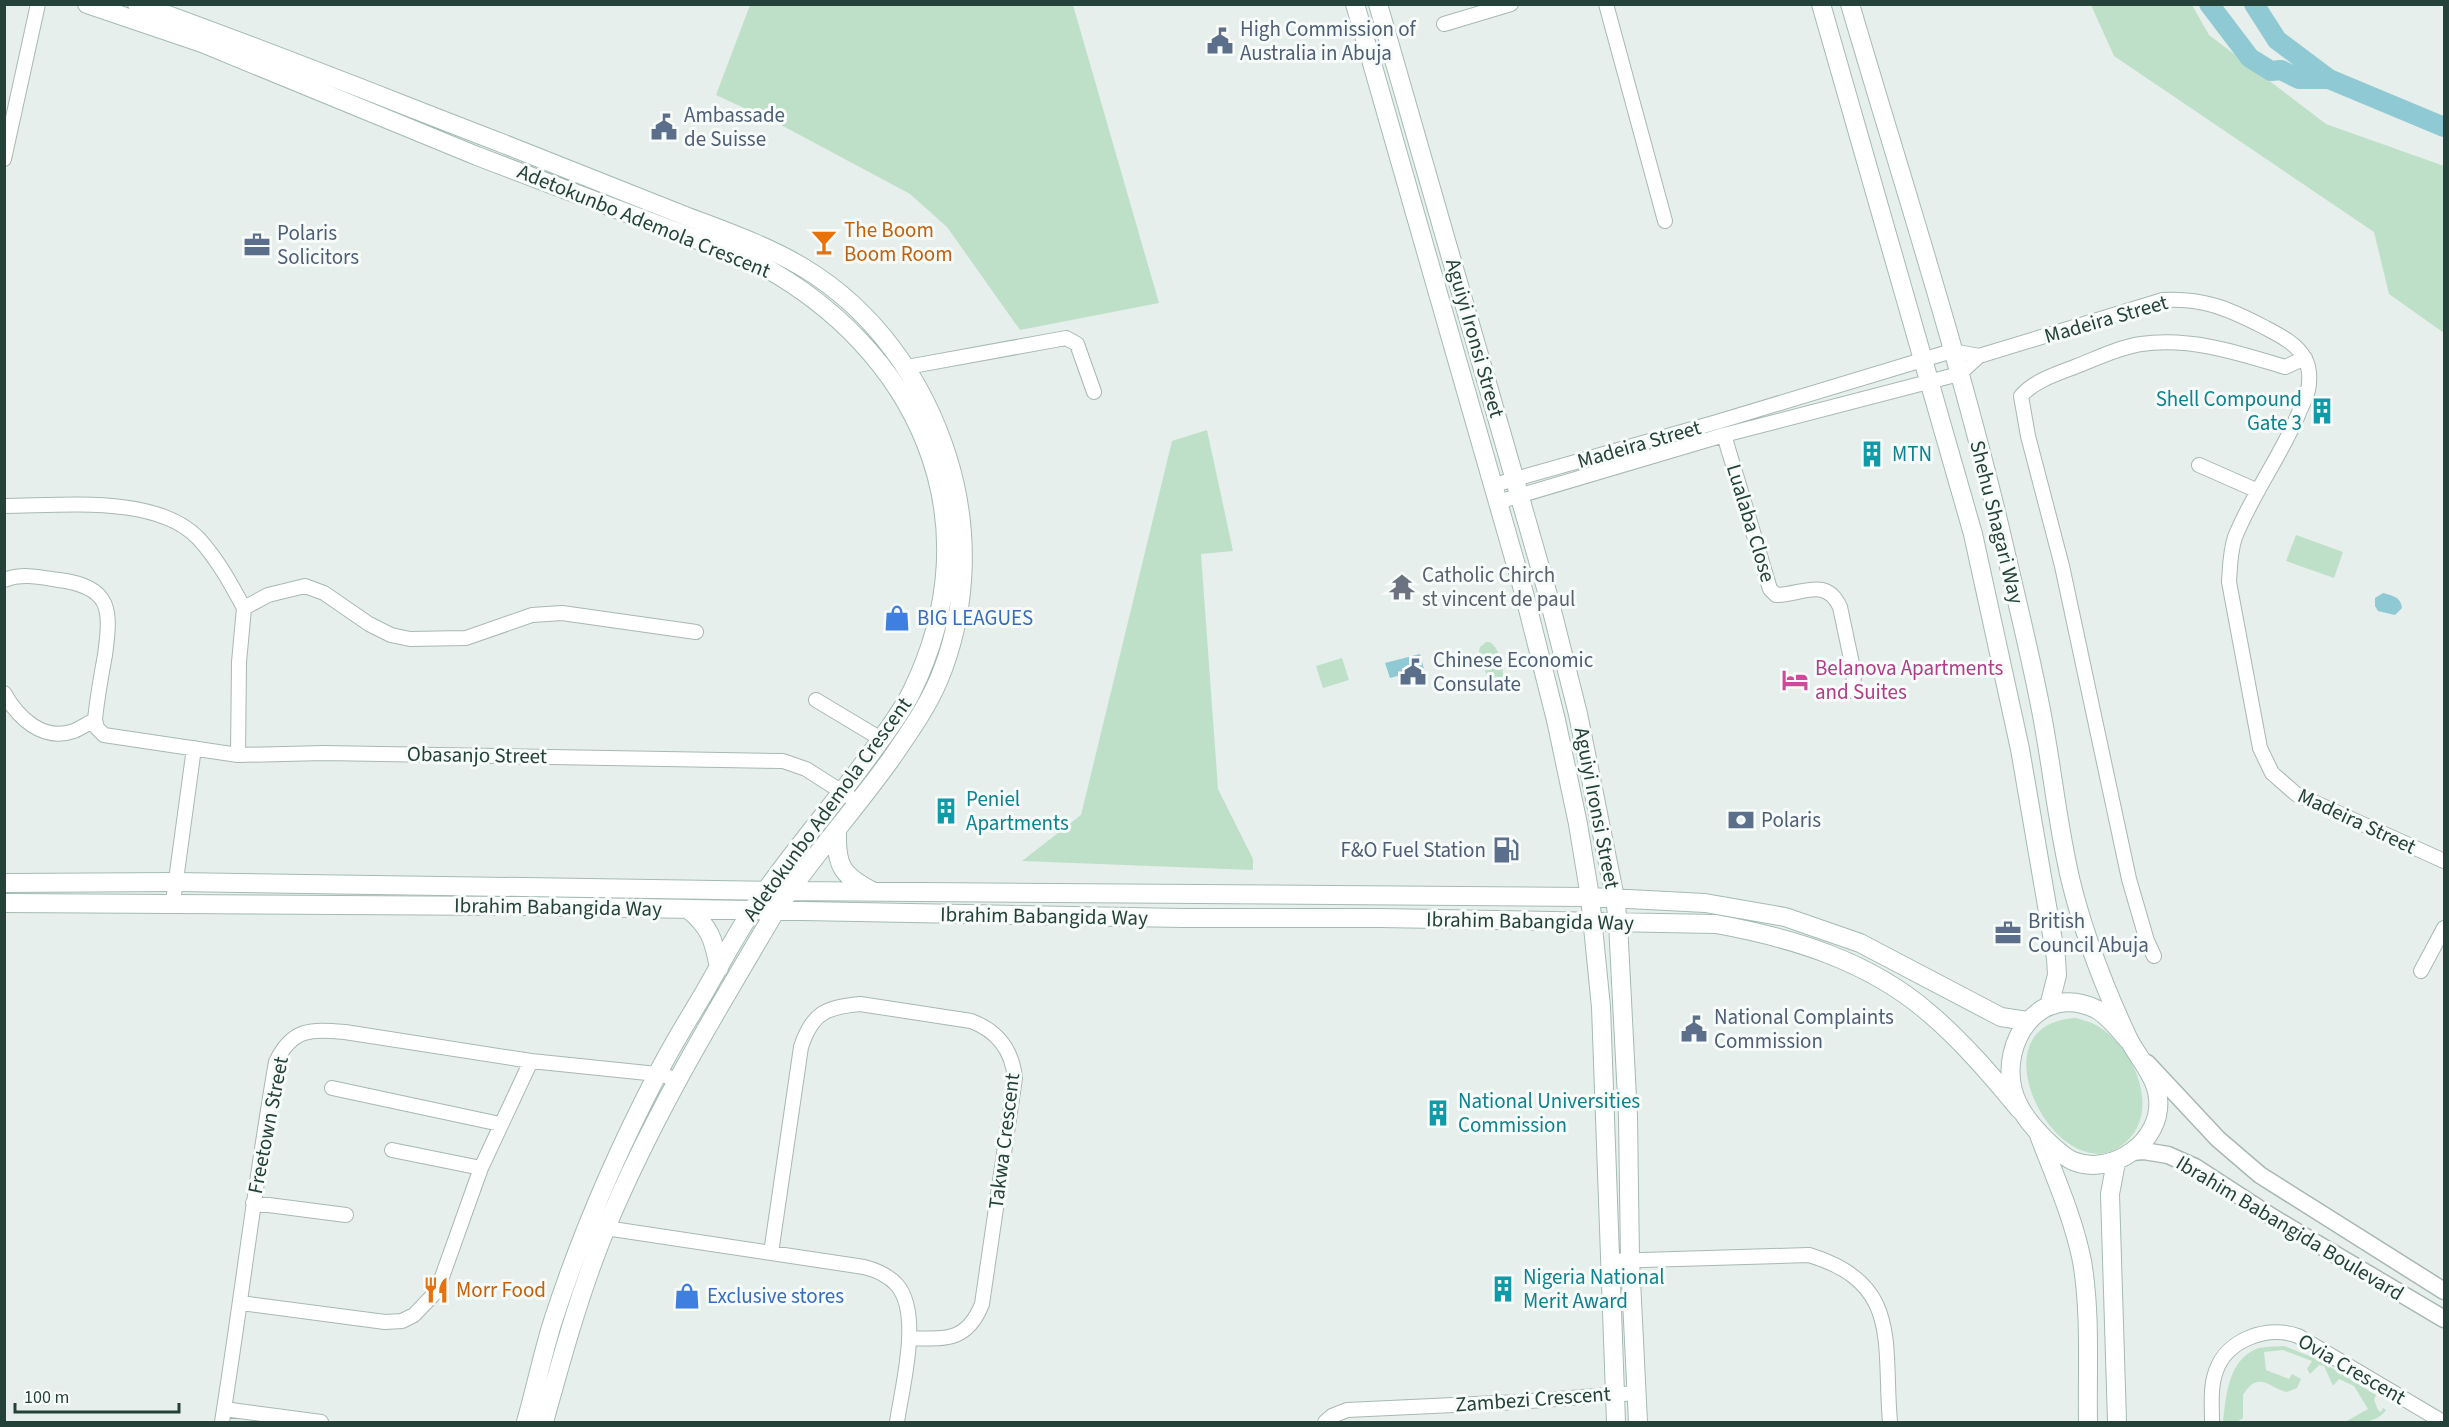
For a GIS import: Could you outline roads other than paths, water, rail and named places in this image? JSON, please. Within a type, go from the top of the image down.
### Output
[{"type":"main road","name":"Adetokunbo Ademola Crescent","points":[[87,4],[202,43],[477,156],[753,261],[793,284],[837,316],[879,360],[913,415],[934,468],[945,519],[945,571],[931,645],[910,696],[843,792],[766,890],[657,1074],[588,1225],[552,1326],[526,1422]]},
{"type":"main road","name":"Adetokunbo Ademola Crescent","points":[[137,4],[312,69],[759,245],[804,268],[829,284],[872,325],[907,367],[935,421],[953,476],[963,538],[961,590],[956,623],[946,658],[928,702],[914,726],[859,802],[789,891],[676,1079],[606,1228],[569,1332],[544,1422]]},
{"type":"main road","name":"Aguiyi Ironsi Street","points":[[1355,4],[1496,493],[1556,720],[1578,824],[1590,897],[1601,1007],[1616,1422]]},
{"type":"main road","name":"Aguiyi Ironsi Street","points":[[1378,4],[1519,487],[1578,714],[1615,898],[1628,1117],[1630,1260],[1638,1422]]},
{"type":"main road","name":"Shehu Shagari Way","points":[[1821,4],[1973,534],[2020,749],[2056,958],[2057,975],[2049,1006]]},
{"type":"main road","name":"Shehu Shagari Way","points":[[1850,4],[1959,374],[2001,534],[2040,706],[2070,877],[2088,941],[2133,1047]]},
{"type":"main road","points":[[837,831],[839,863],[854,882],[873,892]]},
{"type":"main road","name":"Ibrahim Babangida Way","points":[[4,883],[177,882],[873,892],[1590,897],[1705,903],[1785,917],[1860,943],[2001,1017],[2027,1021]]},
{"type":"main road","name":"Ibrahim Babangida Way","points":[[4,903],[688,909],[1183,918],[1380,918],[1592,923],[1670,922],[1727,926],[1782,938],[1849,962],[1887,983],[1928,1012],[1990,1073],[2020,1110]]},
{"type":"main road","points":[[688,909],[700,919],[711,934],[718,968]]},
{"type":"main road","points":[[2117,1422],[2110,1194],[2124,1157],[2149,1133],[2158,1112],[2158,1096],[2133,1047],[2111,1020],[2096,1010],[2078,1004],[2049,1006],[2027,1021],[2015,1044],[2012,1062],[2013,1090],[2020,1110],[2052,1146],[2073,1161],[2095,1166],[2124,1157]]},
{"type":"main road","points":[[2037,1131],[2064,1199],[2082,1263],[2087,1337],[2088,1422]]},
{"type":"street","points":[[4,159],[38,4]]},
{"type":"street","points":[[1444,24],[1510,4]]},
{"type":"street","points":[[1606,4],[1665,221]]},
{"type":"street","name":"Madeira Street","points":[[1519,487],[1717,422],[1952,351],[1979,356],[2163,300],[2187,299],[2217,304],[2292,344],[2305,358],[2310,375],[2308,391],[2292,430],[2258,491],[2230,554],[2229,582],[2260,748],[2272,773],[2296,794],[2445,861]]},
{"type":"street","points":[[907,367],[1066,338],[1077,344],[1094,392]]},
{"type":"street","points":[[2154,956],[2147,941],[2129,879],[2062,566],[2028,436],[2020,396],[2045,379],[2103,355],[2140,344],[2168,342],[2227,349],[2285,368],[2305,358]]},
{"type":"street","points":[[1496,493],[1929,383],[1959,374],[1979,356]]},
{"type":"street","name":"Lualaba Close","points":[[1724,435],[1770,589],[1776,595],[1784,595],[1820,588],[1836,597],[1854,674],[1853,691]]},
{"type":"street","points":[[2199,465],[2258,491]]},
{"type":"street","points":[[4,506],[132,508],[157,514],[197,537],[219,564],[244,608],[239,662],[238,755]]},
{"type":"street","points":[[4,580],[19,575],[82,585],[97,593],[106,606],[110,622],[95,720],[73,731],[47,732],[33,726],[13,709],[4,693]]},
{"type":"street","points":[[244,608],[268,595],[305,586],[324,593],[369,624],[391,635],[410,639],[466,638],[532,615],[562,613],[696,632]]},
{"type":"street","points":[[816,700],[881,739]]},
{"type":"street","name":"Obasanjo Street","points":[[95,720],[104,735],[238,755],[324,753],[783,761],[806,769],[859,802]]},
{"type":"street","points":[[173,903],[194,748]]},
{"type":"street","points":[[2421,971],[2445,928]]},
{"type":"street","name":"Takwa Crescent","points":[[771,1253],[801,1047],[807,1030],[817,1016],[843,1005],[860,1004],[971,1021],[985,1026],[1006,1047],[1013,1061],[1015,1078],[982,1304],[977,1318],[969,1328],[957,1335],[944,1339],[909,1338]]},
{"type":"street","name":"Freetown Street","points":[[223,1416],[241,1303],[253,1203],[276,1062],[283,1047],[297,1036],[318,1030],[345,1032],[531,1060],[657,1074],[676,1079]]},
{"type":"street","name":"Ibrahim Babangida Boulevard","points":[[2133,1047],[2218,1139],[2260,1175],[2445,1291]]},
{"type":"street","points":[[241,1303],[385,1322],[402,1321],[414,1315],[437,1291],[481,1168],[531,1060]]},
{"type":"street","points":[[332,1088],[500,1124]]},
{"type":"street","points":[[392,1150],[481,1168]]},
{"type":"street","name":"Ibrahim Babangida Boulevard","points":[[2124,1157],[2145,1151],[2168,1155],[2195,1167],[2324,1248],[2445,1319]]},
{"type":"street","points":[[253,1203],[346,1215]]},
{"type":"street","points":[[588,1225],[864,1267],[888,1277],[897,1285],[907,1306],[909,1338],[897,1422]]},
{"type":"street","points":[[1610,1261],[1809,1255],[1829,1261],[1856,1276],[1873,1297],[1883,1321],[1890,1422]]},
{"type":"street","name":"Ovia Crescent","points":[[2212,1422],[2212,1386],[2221,1360],[2240,1342],[2264,1332],[2275,1331],[2298,1336],[2443,1422]]},
{"type":"street","name":"Zambezi Crescent","points":[[1325,1422],[1332,1416],[1347,1410],[1507,1403],[1636,1393]]},
{"type":"street","points":[[223,1416],[321,1422]]},
{"type":"water","points":[[2383,593],[2400,601],[2402,608],[2395,615],[2378,611],[2375,606],[2375,598]]},
{"type":"water","points":[[1420,654],[1424,669],[1390,678],[1385,663]]},
{"type":"waterway","points":[[2209,4],[2250,58],[2271,71],[2281,70],[2299,79],[2329,79],[2444,127]]},
{"type":"waterway","points":[[2254,4],[2277,40],[2329,79]]},
{"type":"place","name":"High Commission of Australia in Abuja","points":[[1220,41]]},
{"type":"place","name":"Ambassade de Suisse","points":[[664,127]]},
{"type":"place","name":"The Boom Boom Room","points":[[824,242]]},
{"type":"place","name":"Polaris Solicitors","points":[[257,245]]},
{"type":"place","name":"Shell Compound Gate 3","points":[[2322,411]]},
{"type":"place","name":"MTN","points":[[1872,454]]},
{"type":"place","name":"Catholic Chirch st vincent de paul","points":[[1402,587]]},
{"type":"place","name":"BIG LEAGUES","points":[[897,618]]},
{"type":"place","name":"Chinese Economic Consulate","points":[[1413,672]]},
{"type":"place","name":"Belanova Apartments and Suites","points":[[1795,680]]},
{"type":"place","name":"Peniel Apartments","points":[[946,811]]},
{"type":"place","name":"Polaris","points":[[1741,820]]},
{"type":"place","name":"F&O Fuel Station","points":[[1506,850]]},
{"type":"place","name":"British Council Abuja","points":[[2008,933]]},
{"type":"place","name":"National Complaints Commission","points":[[1694,1029]]},
{"type":"place","name":"National Universities Commission","points":[[1438,1113]]},
{"type":"place","name":"Nigeria National Merit Award","points":[[1503,1289]]},
{"type":"place","name":"Morr Food","points":[[436,1290]]},
{"type":"place","name":"Exclusive stores","points":[[687,1296]]}]
